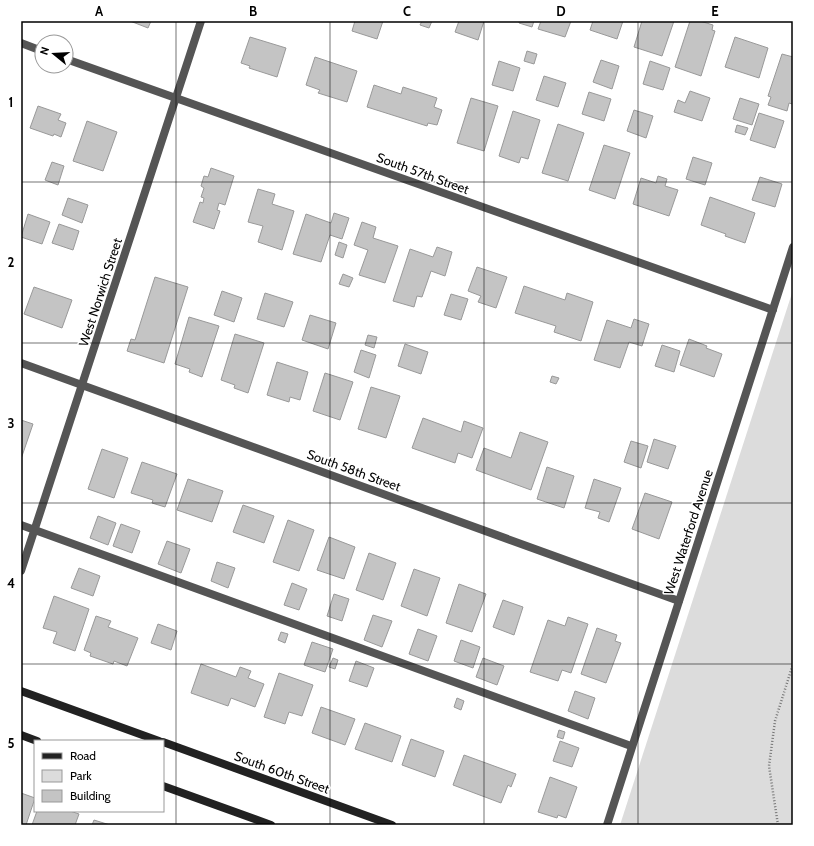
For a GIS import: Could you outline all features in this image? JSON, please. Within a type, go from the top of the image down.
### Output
[{"type":"main road","points":[[21,691],[156,740]]},
{"type":"main road","points":[[21,735],[34,740]]},
{"type":"main road","name":"South 60th Street","points":[[164,742],[392,825]]},
{"type":"main road","points":[[164,786],[271,825]]},
{"type":"street","name":"West Norwich Street","points":[[21,571],[201,21]]},
{"type":"street","points":[[21,43],[34,48]]},
{"type":"street","name":"South 57th Street","points":[[74,62],[773,310]]},
{"type":"street","name":"West Waterford Avenue","points":[[607,825],[631,746],[793,247]]},
{"type":"street","name":"South 58th Street","points":[[21,363],[83,384],[679,601]]},
{"type":"street","points":[[21,525],[631,746]]},
{"type":"path","points":[[778,825],[769,766],[775,721],[793,664]]},
{"type":"green space","points":[[793,290],[793,825],[620,825]]},
{"type":"building","points":[[130,21],[151,21],[148,28]]},
{"type":"building","points":[[355,21],[383,21],[377,39],[352,31]]},
{"type":"building","points":[[422,21],[432,21],[429,28],[420,25]]},
{"type":"building","points":[[459,21],[484,21],[478,40],[455,32]]},
{"type":"building","points":[[519,21],[534,21],[532,27],[519,23]]},
{"type":"building","points":[[541,21],[571,21],[565,37],[538,29]]},
{"type":"building","points":[[593,21],[623,21],[617,39],[590,30]]},
{"type":"building","points":[[642,21],[674,21],[662,56],[634,47]]},
{"type":"building","points":[[690,21],[700,21],[713,25],[712,30],[715,31],[701,76],[675,67]]},
{"type":"building","points":[[250,37],[286,48],[277,77],[249,68],[250,66],[241,63]]},
{"type":"building","points":[[735,37],[768,48],[759,78],[725,67]]},
{"type":"building","points":[[527,51],[537,54],[534,64],[524,61]]},
{"type":"building","points":[[782,54],[793,57],[793,102],[792,104],[789,103],[787,111],[768,105],[771,97],[768,96]]},
{"type":"building","points":[[315,57],[357,71],[347,102],[318,93],[320,90],[306,85]]},
{"type":"building","points":[[601,60],[619,66],[612,89],[593,82]]},
{"type":"building","points":[[499,61],[520,68],[513,91],[492,85]]},
{"type":"building","points":[[650,61],[670,68],[663,90],[643,84]]},
{"type":"building","points":[[544,76],[566,83],[558,107],[536,100]]},
{"type":"building","points":[[374,85],[401,94],[403,87],[437,98],[434,107],[442,110],[437,125],[428,123],[427,126],[367,107]]},
{"type":"building","points":[[690,91],[710,98],[702,121],[674,112],[678,100],[685,103]]},
{"type":"building","points":[[589,92],[611,99],[604,121],[582,114]]},
{"type":"building","points":[[471,98],[498,106],[484,151],[457,143]]},
{"type":"building","points":[[740,98],[759,104],[752,125],[733,119]]},
{"type":"building","points":[[38,106],[61,114],[58,120],[66,123],[61,137],[54,134],[53,136],[30,128]]},
{"type":"building","points":[[634,110],[653,116],[646,138],[627,131]]},
{"type":"building","points":[[513,111],[540,120],[528,159],[521,157],[519,163],[499,156]]},
{"type":"building","points":[[759,113],[784,121],[775,148],[750,140]]},
{"type":"building","points":[[87,121],[117,132],[103,171],[73,161]]},
{"type":"building","points":[[558,124],[584,133],[568,181],[542,173]]},
{"type":"building","points":[[737,125],[748,128],[745,135],[735,132]]},
{"type":"building","points":[[604,145],[630,153],[615,199],[589,190]]},
{"type":"building","points":[[693,157],[712,163],[705,185],[686,179]]},
{"type":"building","points":[[52,162],[64,166],[58,185],[45,180]]},
{"type":"building","points":[[211,168],[234,176],[225,205],[219,203],[217,210],[220,211],[214,229],[193,222],[200,202],[203,203],[204,198],[201,197],[204,188],[201,186],[204,176],[208,177]]},
{"type":"building","points":[[658,176],[667,179],[665,186],[678,190],[669,216],[633,204],[641,178],[656,183]]},
{"type":"building","points":[[760,177],[782,184],[775,207],[752,200]]},
{"type":"building","points":[[258,189],[275,194],[272,204],[294,211],[282,250],[258,242],[263,226],[248,222]]},
{"type":"building","points":[[710,197],[755,213],[745,243],[701,225]]},
{"type":"building","points":[[68,198],[88,205],[82,223],[62,215]]},
{"type":"building","points":[[334,213],[349,218],[342,239],[330,235],[321,262],[293,254],[306,214],[331,223]]},
{"type":"building","points":[[28,214],[50,222],[42,244],[21,237]]},
{"type":"building","points":[[362,222],[376,227],[373,238],[398,246],[385,283],[359,275],[368,250],[354,245]]},
{"type":"building","points":[[59,224],[79,231],[73,250],[52,243]]},
{"type":"building","points":[[339,242],[347,245],[343,258],[335,255]]},
{"type":"building","points":[[437,247],[452,252],[445,276],[431,271],[422,297],[417,296],[414,307],[393,301],[410,249],[433,257]]},
{"type":"building","points":[[477,267],[507,277],[496,308],[478,302],[481,296],[468,291]]},
{"type":"building","points":[[343,274],[353,278],[349,287],[339,284]]},
{"type":"building","points":[[155,277],[188,287],[164,363],[127,351],[131,339],[135,340]]},
{"type":"building","points":[[524,286],[565,300],[567,293],[593,302],[581,341],[554,332],[556,326],[515,313]]},
{"type":"building","points":[[34,287],[72,300],[62,328],[24,314]]},
{"type":"building","points":[[222,291],[242,298],[234,322],[214,315]]},
{"type":"building","points":[[265,293],[293,302],[284,327],[257,319]]},
{"type":"building","points":[[451,294],[468,299],[461,320],[444,315]]},
{"type":"building","points":[[310,315],[336,323],[328,349],[302,340]]},
{"type":"building","points":[[189,317],[219,326],[202,377],[189,372],[190,369],[175,364]]},
{"type":"building","points":[[634,319],[649,324],[642,346],[629,342],[620,368],[594,360],[607,320],[631,328]]},
{"type":"building","points":[[235,334],[264,343],[248,393],[234,388],[235,385],[221,380]]},
{"type":"building","points":[[368,335],[377,337],[374,348],[365,345]]},
{"type":"building","points":[[689,339],[722,354],[714,377],[680,365]]},
{"type":"building","points":[[405,344],[428,352],[421,374],[398,366]]},
{"type":"building","points":[[662,345],[680,351],[674,372],[655,366]]},
{"type":"building","points":[[361,350],[376,355],[369,378],[354,372]]},
{"type":"building","points":[[277,362],[308,372],[300,400],[290,397],[289,402],[267,395]]},
{"type":"building","points":[[325,373],[353,382],[340,420],[313,411]]},
{"type":"building","points":[[552,376],[559,378],[556,384],[550,382]]},
{"type":"building","points":[[371,387],[400,396],[386,438],[358,429]]},
{"type":"building","points":[[423,418],[461,432],[464,421],[483,428],[472,458],[458,453],[455,463],[412,448]]},
{"type":"building","points":[[21,420],[33,424],[21,459]]},
{"type":"building","points":[[520,432],[548,442],[531,490],[476,470],[484,448],[511,458]]},
{"type":"building","points":[[654,439],[676,446],[668,469],[647,462]]},
{"type":"building","points":[[631,441],[648,446],[641,468],[624,462]]},
{"type":"building","points":[[102,449],[128,458],[114,498],[88,489]]},
{"type":"building","points":[[142,462],[177,474],[165,507],[152,503],[153,500],[131,493]]},
{"type":"building","points":[[547,467],[574,476],[564,508],[537,499]]},
{"type":"building","points":[[188,479],[223,491],[212,522],[177,510]]},
{"type":"building","points":[[594,479],[621,488],[609,522],[598,518],[600,512],[585,508]]},
{"type":"building","points":[[645,493],[672,502],[659,539],[632,529]]},
{"type":"building","points":[[243,505],[274,516],[264,543],[233,532]]},
{"type":"building","points":[[98,516],[116,523],[108,545],[90,538]]},
{"type":"building","points":[[288,520],[314,530],[299,571],[273,562]]},
{"type":"building","points":[[121,524],[140,531],[132,553],[113,546]]},
{"type":"building","points":[[329,537],[355,547],[344,579],[317,570]]},
{"type":"building","points":[[167,541],[190,549],[181,573],[158,564]]},
{"type":"building","points":[[369,553],[396,563],[383,600],[356,590]]},
{"type":"building","points":[[217,562],[235,568],[228,588],[211,581]]},
{"type":"building","points":[[79,568],[100,576],[93,596],[71,588]]},
{"type":"building","points":[[414,569],[440,578],[427,616],[401,606]]},
{"type":"building","points":[[292,583],[307,589],[299,610],[284,605]]},
{"type":"building","points":[[459,584],[486,594],[472,632],[446,623]]},
{"type":"building","points":[[334,594],[349,599],[342,621],[327,616]]},
{"type":"building","points":[[54,596],[89,609],[75,651],[53,643],[57,632],[43,628]]},
{"type":"building","points":[[503,600],[523,607],[514,635],[493,627]]},
{"type":"building","points":[[373,615],[392,621],[382,647],[364,640]]},
{"type":"building","points":[[96,616],[111,621],[108,627],[138,638],[127,666],[114,661],[113,664],[90,656],[91,653],[84,650]]},
{"type":"building","points":[[568,617],[588,624],[571,673],[562,670],[558,681],[530,672],[548,620],[565,626]]},
{"type":"building","points":[[158,624],[177,631],[171,650],[151,643]]},
{"type":"building","points":[[597,628],[617,635],[615,641],[621,643],[606,683],[581,674]]},
{"type":"building","points":[[418,629],[437,636],[428,661],[409,654]]},
{"type":"building","points":[[281,632],[288,634],[285,643],[278,640]]},
{"type":"building","points":[[461,640],[480,647],[473,668],[454,661]]},
{"type":"building","points":[[312,642],[333,649],[325,672],[304,665]]},
{"type":"building","points":[[333,658],[338,660],[335,669],[329,667]]},
{"type":"building","points":[[483,658],[504,666],[497,685],[476,677]]},
{"type":"building","points":[[356,661],[374,668],[367,687],[349,681]]},
{"type":"building","points":[[201,664],[236,677],[240,667],[251,671],[248,678],[264,684],[255,707],[231,698],[228,706],[191,693]]},
{"type":"building","points":[[279,673],[313,685],[302,716],[289,712],[285,724],[264,717]]},
{"type":"building","points":[[575,691],[595,698],[588,719],[568,711]]},
{"type":"building","points":[[457,698],[464,701],[461,710],[454,707]]},
{"type":"building","points":[[321,707],[355,719],[345,745],[312,733]]},
{"type":"building","points":[[365,723],[401,736],[392,762],[355,749]]},
{"type":"building","points":[[559,730],[565,732],[563,739],[557,737]]},
{"type":"building","points":[[411,739],[444,751],[435,777],[402,765]]},
{"type":"building","points":[[560,741],[579,748],[572,767],[553,761]]},
{"type":"building","points":[[464,755],[516,774],[511,787],[508,785],[501,803],[453,785]]},
{"type":"building","points":[[550,777],[577,787],[566,818],[558,815],[557,818],[538,812]]},
{"type":"building","points":[[21,793],[34,798],[34,801],[26,825],[21,825]]},
{"type":"building","points":[[37,812],[73,812],[79,814],[75,825],[32,825]]},
{"type":"building","points":[[94,820],[110,825],[92,825]]}]
